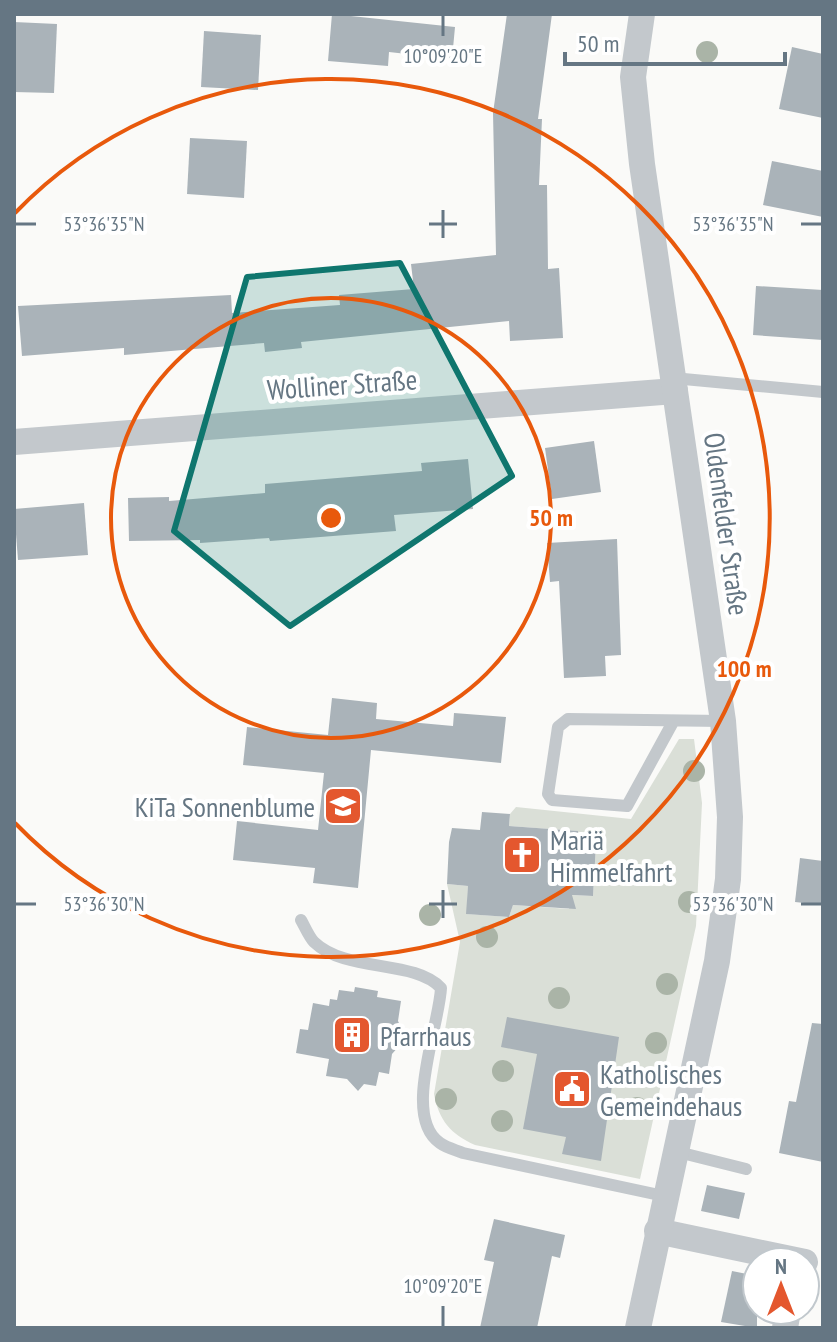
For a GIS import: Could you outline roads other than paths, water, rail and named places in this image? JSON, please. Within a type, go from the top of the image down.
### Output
[{"type":"street","name":"Oldenfelder Straße","points":[[638,1328],[717,961],[726,894],[730,817],[723,721],[642,164],[633,77],[642,14]]},
{"type":"street","name":"Wolliner Straße","points":[[14,442],[674,384]]},
{"type":"street","points":[[657,1231],[741,1249]]},
{"type":"lane","points":[[674,384],[823,392]]},
{"type":"lane","points":[[673,722],[627,806],[552,800],[548,794],[558,727],[568,719],[723,721]]},
{"type":"lane","points":[[301,920],[314,942],[344,959],[423,977],[441,988],[439,1014],[423,1087],[422,1114],[425,1125],[439,1143],[463,1153],[664,1196]]},
{"type":"lane","points":[[674,1151],[746,1169]]},
{"type":"place","name":"KiTa Sonnenblume","points":[[343,806]]},
{"type":"place","name":"Mariä Himmelfahrt","points":[[522,855]]},
{"type":"place","name":"Pfarrhaus","points":[[352,1035]]},
{"type":"place","name":"Katholisches Gemeindehaus","points":[[572,1089]]}]
